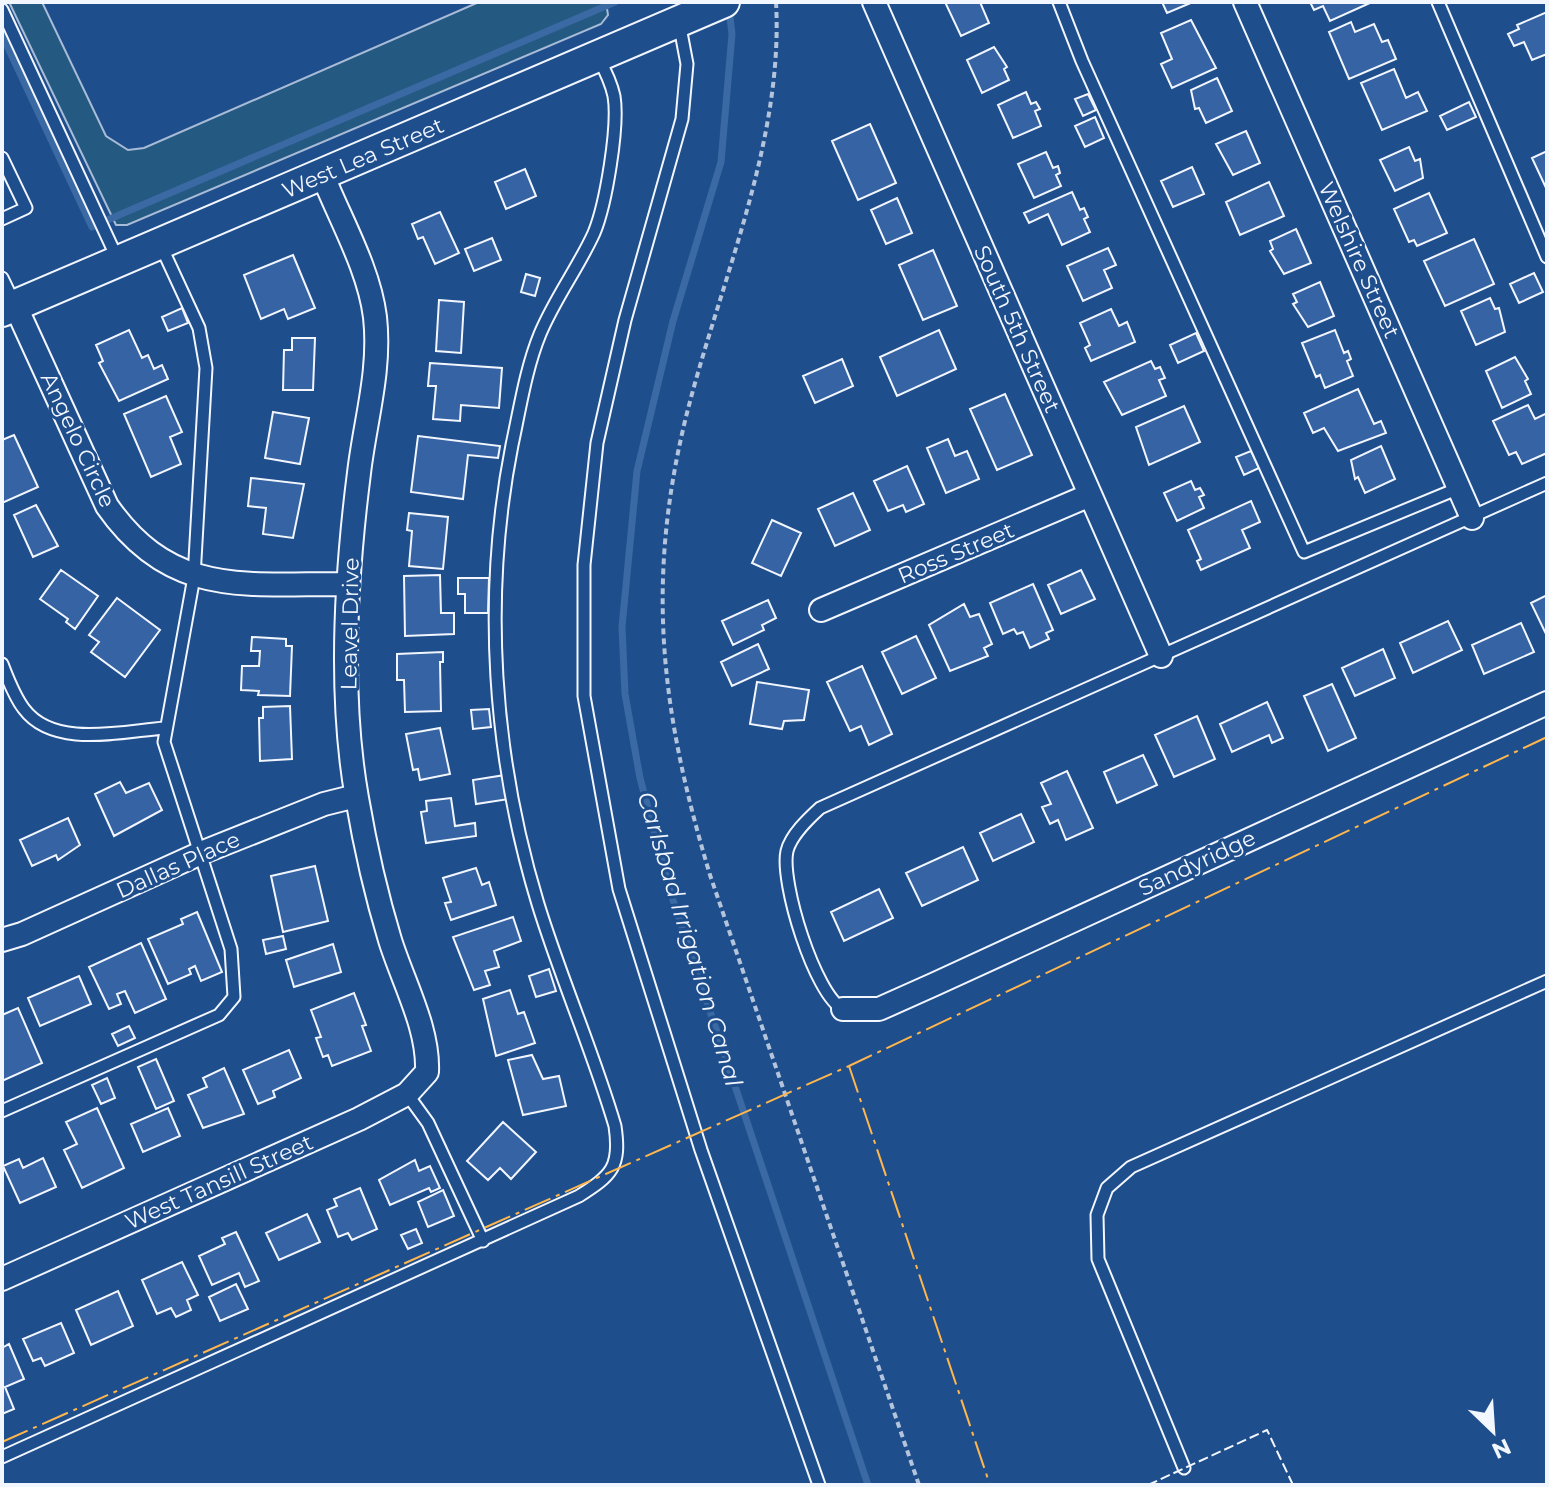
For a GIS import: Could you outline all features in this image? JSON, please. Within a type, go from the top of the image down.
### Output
[{"type":"main road","name":"West Lea Street","points":[[6,298],[118,261],[598,56],[686,13],[724,2]]},
{"type":"street","name":"South 5th Street","points":[[874,2],[1161,656]]},
{"type":"street","name":"Welshire Street","points":[[1245,2],[1472,518]]},
{"type":"street","name":"Leavel Drive","points":[[323,176],[367,284],[376,329],[372,401],[359,470],[347,584],[356,796],[389,937],[428,1049],[427,1072]]},
{"type":"street","name":"Angelo Circle","points":[[6,298],[107,506],[122,527],[148,552],[194,577],[251,583],[347,584]]},
{"type":"street","name":"Ross Street","points":[[821,610],[1090,495]]},
{"type":"street","name":"Sandyridge","points":[[843,1009],[871,1011],[907,996],[1547,703]]},
{"type":"street","name":"Dallas Place","points":[[2,940],[22,934],[201,853],[324,804],[356,796]]},
{"type":"street","name":"West Tansill Street","points":[[2,1279],[359,1119],[407,1094],[427,1072]]},
{"type":"lane","points":[[1059,2],[1082,61],[1304,552],[1459,488]]},
{"type":"lane","points":[[1438,2],[1547,257]]},
{"type":"lane","points":[[2,10],[118,261]]},
{"type":"lane","points":[[686,13],[687,64],[682,119],[625,320],[597,443],[584,565],[584,696],[619,889],[701,1150],[819,1485]]},
{"type":"lane","points":[[2,1457],[483,1241],[579,1196],[609,1177],[618,1145],[608,1103],[537,901],[501,732],[495,596],[503,499],[526,381],[540,335],[595,230],[606,191],[615,100],[609,77],[598,56]]},
{"type":"lane","points":[[2,158],[26,208],[2,219]]},
{"type":"lane","points":[[2,1111],[227,1008],[234,997],[236,981],[231,949],[167,753],[165,728],[194,577],[205,349],[188,300],[159,242]]},
{"type":"lane","points":[[843,1009],[826,991],[799,926],[787,883],[788,849],[820,808],[1547,483]]},
{"type":"lane","points":[[2,664],[24,709],[49,729],[79,734],[165,728]]},
{"type":"lane","points":[[1184,1468],[1098,1259],[1097,1215],[1107,1188],[1131,1167],[1547,981]]},
{"type":"lane","points":[[407,1094],[428,1123],[483,1241]]},
{"type":"path","points":[[776,2],[778,38],[751,195],[685,421],[670,496],[663,573],[663,651],[670,720],[682,783],[710,875],[919,1485]]},
{"type":"shaded area","points":[[9,2],[42,2],[106,136],[128,150],[144,148],[479,2],[606,2],[608,15],[601,24],[127,225],[116,225]]},
{"type":"building","points":[[945,2],[980,2],[989,23],[961,36]]},
{"type":"building","points":[[1162,2],[1193,2],[1167,13]]},
{"type":"building","points":[[1310,2],[1372,2],[1330,21],[1323,6],[1314,10]]},
{"type":"building","points":[[1547,12],[1547,54],[1532,60],[1524,42],[1514,46],[1508,34],[1519,29],[1517,25]]},
{"type":"building","points":[[1191,20],[1216,68],[1172,88],[1161,64],[1172,59],[1161,33]]},
{"type":"building","points":[[1351,22],[1355,32],[1374,24],[1382,42],[1388,40],[1396,59],[1349,79],[1329,32]]},
{"type":"building","points":[[994,47],[1007,67],[1004,69],[1009,80],[982,93],[967,60]]},
{"type":"building","points":[[1394,69],[1406,98],[1418,92],[1427,111],[1382,130],[1361,83]]},
{"type":"building","points":[[1217,78],[1232,111],[1206,123],[1199,108],[1195,109],[1191,90]]},
{"type":"building","points":[[1026,92],[1031,104],[1036,102],[1040,109],[1035,111],[1041,126],[1013,138],[998,105]]},
{"type":"building","points":[[1088,94],[1096,110],[1083,116],[1075,99]]},
{"type":"building","points":[[1469,102],[1476,117],[1447,130],[1440,116]]},
{"type":"building","points":[[1095,117],[1104,138],[1085,147],[1075,126]]},
{"type":"building","points":[[870,124],[896,183],[858,200],[832,141]]},
{"type":"building","points":[[1246,131],[1260,163],[1233,175],[1216,144]]},
{"type":"building","points":[[1409,147],[1415,161],[1420,159],[1423,178],[1395,191],[1380,160]]},
{"type":"building","points":[[1547,151],[1547,190],[1532,158]]},
{"type":"building","points":[[1046,152],[1053,168],[1058,166],[1060,173],[1056,175],[1061,186],[1034,198],[1018,164]]},
{"type":"building","points":[[1192,167],[1204,194],[1173,207],[1161,181]]},
{"type":"building","points":[[525,169],[536,196],[506,209],[495,182]]},
{"type":"building","points":[[1269,182],[1284,216],[1240,235],[1226,202]]},
{"type":"building","points":[[1072,192],[1080,210],[1084,208],[1088,217],[1084,219],[1090,232],[1062,245],[1048,214],[1029,223],[1024,213]]},
{"type":"building","points":[[1429,193],[1447,233],[1417,246],[1414,240],[1409,242],[1394,209]]},
{"type":"building","points":[[897,198],[912,233],[886,244],[871,210]]},
{"type":"building","points":[[440,212],[459,253],[435,264],[423,237],[418,239],[412,224]]},
{"type":"building","points":[[1296,229],[1311,263],[1284,274],[1270,251],[1273,249],[1270,241]]},
{"type":"building","points":[[492,238],[501,260],[474,271],[465,249]]},
{"type":"building","points":[[1474,239],[1494,284],[1445,306],[1424,261]]},
{"type":"building","points":[[1108,248],[1116,265],[1104,270],[1112,288],[1083,301],[1067,266]]},
{"type":"building","points":[[933,250],[957,306],[923,320],[899,265]]},
{"type":"building","points":[[293,255],[315,308],[288,319],[284,309],[261,319],[244,275]]},
{"type":"building","points":[[1534,273],[1543,292],[1519,303],[1510,284]]},
{"type":"building","points":[[526,274],[540,278],[535,296],[521,292]]},
{"type":"building","points":[[1320,282],[1334,316],[1308,327],[1293,304],[1297,302],[1293,294]]},
{"type":"building","points":[[1490,298],[1495,309],[1499,308],[1505,332],[1476,345],[1461,311]]},
{"type":"building","points":[[439,300],[464,302],[461,353],[436,351]]},
{"type":"building","points":[[182,308],[188,323],[168,331],[162,317]]},
{"type":"building","points":[[1111,309],[1119,326],[1127,322],[1135,342],[1091,361],[1085,348],[1090,345],[1080,323]]},
{"type":"building","points":[[129,330],[142,358],[148,355],[154,369],[162,365],[168,379],[119,401],[99,363],[103,361],[96,345]]},
{"type":"building","points":[[939,330],[956,369],[897,396],[880,357]]},
{"type":"building","points":[[1335,330],[1344,353],[1348,351],[1351,359],[1347,361],[1353,376],[1325,388],[1320,375],[1316,377],[1302,343]]},
{"type":"building","points":[[1196,333],[1204,351],[1178,363],[1170,345]]},
{"type":"building","points":[[292,338],[315,338],[313,390],[283,390],[284,350],[292,350]]},
{"type":"building","points":[[1515,357],[1528,379],[1525,381],[1531,394],[1502,408],[1486,371]]},
{"type":"building","points":[[842,359],[853,386],[815,403],[803,376]]},
{"type":"building","points":[[1151,361],[1155,369],[1160,367],[1165,378],[1159,380],[1166,396],[1122,415],[1104,382]]},
{"type":"building","points":[[430,363],[502,368],[499,408],[461,405],[460,421],[433,419],[436,386],[428,386]]},
{"type":"building","points":[[1358,389],[1374,424],[1381,421],[1386,433],[1338,451],[1324,428],[1313,433],[1304,413]]},
{"type":"building","points":[[1005,394],[1032,455],[997,470],[970,409]]},
{"type":"building","points":[[166,396],[182,432],[170,437],[181,464],[151,477],[124,414]]},
{"type":"building","points":[[1528,405],[1535,419],[1547,413],[1547,453],[1522,464],[1516,452],[1509,455],[1493,421]]},
{"type":"building","points":[[1184,406],[1200,442],[1149,465],[1136,427]]},
{"type":"building","points":[[273,412],[309,418],[300,464],[265,458]]},
{"type":"building","points":[[14,435],[38,487],[2,503],[2,440]]},
{"type":"building","points":[[418,436],[500,446],[498,458],[468,455],[463,499],[411,492]]},
{"type":"building","points":[[948,439],[955,456],[967,451],[979,479],[946,493],[927,448]]},
{"type":"building","points":[[1381,446],[1395,479],[1365,493],[1358,477],[1355,479],[1351,460]]},
{"type":"building","points":[[1251,451],[1259,468],[1244,475],[1236,457]]},
{"type":"building","points":[[907,466],[924,504],[906,512],[903,505],[888,511],[874,481]]},
{"type":"building","points":[[251,478],[304,484],[293,538],[263,534],[266,508],[248,506]]},
{"type":"building","points":[[1191,481],[1195,490],[1200,488],[1204,495],[1199,497],[1204,508],[1177,521],[1164,493]]},
{"type":"building","points":[[853,493],[870,530],[835,546],[818,509]]},
{"type":"building","points":[[1251,501],[1260,522],[1242,530],[1250,548],[1201,570],[1197,561],[1201,559],[1188,530]]},
{"type":"building","points":[[36,505],[58,546],[33,557],[14,515]]},
{"type":"building","points":[[409,513],[448,517],[443,569],[409,566],[412,531],[407,530]]},
{"type":"building","points":[[772,520],[801,533],[781,576],[752,563]]},
{"type":"building","points":[[61,570],[98,596],[75,629],[66,622],[68,619],[40,599]]},
{"type":"building","points":[[1081,570],[1095,599],[1061,614],[1048,585]]},
{"type":"building","points":[[440,575],[441,613],[454,613],[454,634],[405,636],[404,576]]},
{"type":"building","points":[[458,578],[489,578],[488,613],[465,613],[465,594],[458,594]]},
{"type":"building","points":[[1033,584],[1053,630],[1046,633],[1049,639],[1030,648],[1023,632],[1017,634],[1014,629],[1003,634],[990,603]]},
{"type":"building","points":[[1547,595],[1547,636],[1531,603]]},
{"type":"building","points":[[117,598],[160,630],[125,677],[91,652],[99,642],[89,635]]},
{"type":"building","points":[[768,600],[776,618],[762,625],[764,630],[733,645],[722,621]]},
{"type":"building","points":[[964,604],[970,617],[979,614],[992,644],[984,648],[988,656],[950,671],[929,625]]},
{"type":"building","points":[[1448,621],[1462,650],[1413,673],[1400,643]]},
{"type":"building","points":[[1521,623],[1534,652],[1484,674],[1472,645]]},
{"type":"building","points":[[916,636],[936,678],[902,694],[882,652]]},
{"type":"building","points":[[252,637],[286,639],[286,646],[292,646],[290,696],[258,695],[259,691],[241,690],[242,666],[259,666],[260,651],[251,651]]},
{"type":"building","points":[[758,644],[769,669],[732,686],[721,662]]},
{"type":"building","points":[[1383,649],[1395,678],[1355,696],[1342,668]]},
{"type":"building","points":[[443,652],[443,662],[440,662],[441,711],[405,712],[404,680],[397,680],[397,654]]},
{"type":"building","points":[[862,666],[892,734],[869,745],[861,726],[850,731],[827,682]]},
{"type":"building","points":[[757,682],[809,690],[804,720],[784,721],[782,729],[750,724]]},
{"type":"building","points":[[1332,684],[1356,738],[1328,751],[1304,696]]},
{"type":"building","points":[[1267,702],[1283,738],[1272,743],[1269,735],[1232,752],[1220,724]]},
{"type":"building","points":[[290,706],[292,759],[260,761],[259,718],[263,718],[263,707]]},
{"type":"building","points":[[489,709],[491,727],[473,729],[471,710]]},
{"type":"building","points":[[1197,716],[1215,759],[1174,777],[1155,735]]},
{"type":"building","points":[[440,728],[450,774],[420,780],[418,769],[413,770],[406,734]]},
{"type":"building","points":[[1143,755],[1157,785],[1117,803],[1104,772]]},
{"type":"building","points":[[1067,771],[1093,828],[1066,840],[1058,820],[1050,824],[1042,807],[1051,804],[1041,783]]},
{"type":"building","points":[[505,775],[509,799],[476,804],[473,780]]},
{"type":"building","points":[[120,782],[126,793],[149,783],[162,810],[114,836],[95,794]]},
{"type":"building","points":[[451,798],[455,826],[475,823],[476,836],[426,843],[421,812],[427,811],[426,801]]},
{"type":"building","points":[[1021,814],[1034,842],[993,861],[980,833]]},
{"type":"building","points":[[68,818],[80,845],[58,860],[56,855],[32,866],[20,840]]},
{"type":"building","points":[[963,847],[978,880],[922,906],[906,873]]},
{"type":"building","points":[[315,866],[328,921],[283,932],[271,876]]},
{"type":"building","points":[[476,868],[482,885],[489,882],[496,905],[451,920],[445,903],[451,902],[443,878]]},
{"type":"building","points":[[879,889],[893,918],[844,941],[831,912]]},
{"type":"building","points":[[197,912],[222,972],[201,981],[195,966],[189,969],[191,974],[168,984],[148,939],[183,924],[181,919]]},
{"type":"building","points":[[513,917],[521,941],[494,951],[499,967],[485,971],[490,985],[474,990],[453,937]]},
{"type":"building","points":[[283,936],[286,949],[266,954],[263,940]]},
{"type":"building","points":[[141,943],[166,999],[135,1013],[125,991],[117,994],[121,1004],[109,1009],[89,967]]},
{"type":"building","points":[[333,944],[341,972],[294,987],[286,960]]},
{"type":"building","points":[[549,969],[556,991],[536,997],[529,976]]},
{"type":"building","points":[[79,976],[91,1004],[40,1026],[28,998]]},
{"type":"building","points":[[510,990],[518,1014],[524,1012],[535,1043],[496,1056],[483,999]]},
{"type":"building","points":[[354,993],[366,1025],[362,1026],[371,1051],[332,1066],[328,1055],[323,1057],[316,1038],[321,1037],[311,1010]]},
{"type":"building","points":[[18,1008],[42,1063],[2,1081],[2,1015]]},
{"type":"building","points":[[129,1026],[135,1038],[118,1046],[112,1034]]},
{"type":"building","points":[[289,1050],[301,1078],[273,1091],[275,1097],[258,1104],[243,1070]]},
{"type":"building","points":[[532,1055],[543,1079],[559,1076],[566,1106],[523,1115],[508,1060]]},
{"type":"building","points":[[156,1059],[174,1101],[156,1109],[138,1067]]},
{"type":"building","points":[[224,1068],[244,1114],[203,1128],[188,1095],[207,1087],[203,1078]]},
{"type":"building","points":[[107,1078],[115,1098],[101,1104],[92,1085]]},
{"type":"building","points":[[97,1108],[124,1168],[82,1188],[64,1150],[77,1144],[66,1122]]},
{"type":"building","points":[[168,1108],[180,1136],[143,1152],[131,1124]]},
{"type":"building","points":[[503,1122],[536,1152],[511,1179],[500,1168],[488,1180],[467,1161]]},
{"type":"building","points":[[43,1158],[56,1187],[20,1203],[3,1166],[19,1159],[23,1168]]},
{"type":"building","points":[[415,1160],[419,1171],[430,1166],[440,1188],[431,1192],[429,1188],[390,1205],[379,1180]]},
{"type":"building","points":[[360,1188],[377,1229],[352,1240],[348,1233],[338,1237],[327,1210],[337,1206],[334,1199]]},
{"type":"building","points":[[443,1190],[454,1216],[428,1227],[418,1202]]},
{"type":"building","points":[[307,1214],[320,1242],[279,1260],[266,1233]]},
{"type":"building","points":[[416,1229],[422,1243],[408,1249],[401,1235]]},
{"type":"building","points":[[236,1232],[259,1281],[245,1287],[239,1273],[212,1285],[199,1256],[225,1244],[222,1238]]},
{"type":"building","points":[[182,1262],[198,1295],[187,1300],[191,1310],[176,1317],[171,1308],[157,1314],[142,1280]]},
{"type":"building","points":[[236,1284],[248,1309],[220,1321],[209,1297]]},
{"type":"building","points":[[118,1291],[133,1326],[91,1345],[76,1310]]},
{"type":"building","points":[[61,1323],[74,1353],[45,1366],[41,1358],[33,1361],[23,1339]]},
{"type":"building","points":[[9,1344],[24,1379],[5,1387],[14,1409],[2,1414],[2,1348]]},
{"type":"waterway","points":[[105,221],[615,2]]},
{"type":"waterway","name":"Carlsbad Irrigation Canal","points":[[729,9],[732,34],[721,162],[673,321],[637,471],[622,627],[625,694],[640,778],[670,891],[868,1485]]},
{"type":"waterway","points":[[2,35],[92,227],[96,225]]},
{"type":"fence","points":[[1148,1485],[1267,1430],[1293,1485]]},
{"type":"power","points":[[2,1442],[849,1066],[1547,737]]},
{"type":"power","points":[[849,1066],[990,1485]]}]
